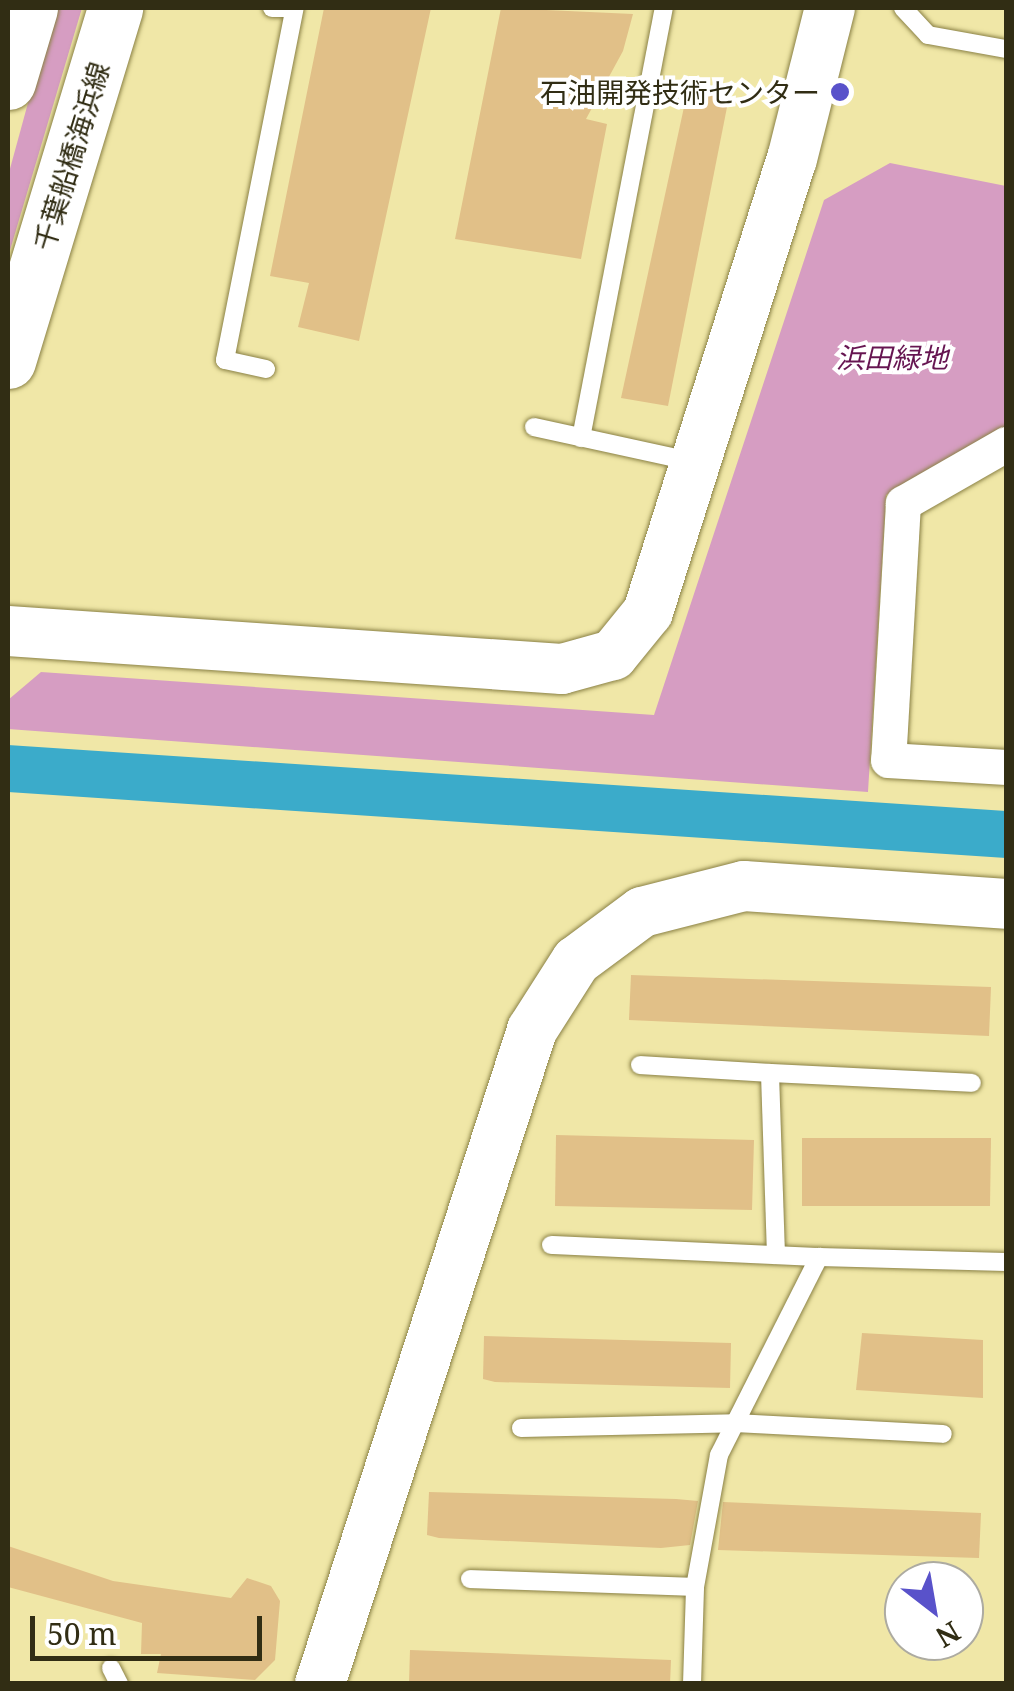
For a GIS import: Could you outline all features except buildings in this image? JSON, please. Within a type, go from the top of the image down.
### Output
[{"type":"main road","points":[[8,82],[30,8]]},
{"type":"main road","name":"千葉船橋海浜線","points":[[8,361],[115,8]]},
{"type":"street","points":[[8,631],[583,668],[613,655],[648,612],[792,159],[830,8]]},
{"type":"street","points":[[1006,444],[903,503],[888,760],[1006,767]]},
{"type":"street","points":[[320,1684],[532,1030],[576,961],[642,912],[744,886],[1006,904]]},
{"type":"lane","points":[[266,369],[225,360],[294,8],[272,8]]},
{"type":"lane","points":[[581,438],[664,8]]},
{"type":"lane","points":[[903,8],[928,36],[1006,49]]},
{"type":"lane","points":[[534,427],[696,462]]},
{"type":"lane","points":[[640,1064],[972,1083]]},
{"type":"lane","points":[[770,1073],[776,1254]]},
{"type":"lane","points":[[551,1245],[1006,1262]]},
{"type":"lane","points":[[692,1684],[695,1587],[719,1456],[819,1257]]},
{"type":"lane","points":[[521,1428],[735,1424],[943,1434]]},
{"type":"lane","points":[[470,1579],[695,1587]]},
{"type":"green space","points":[[54,8],[82,8],[8,257],[8,176]]},
{"type":"green space","name":"浜田緑地","points":[[890,163],[1006,186],[1006,427],[886,495],[868,792],[8,729],[8,700],[41,672],[654,715],[824,200]]},
{"type":"water","points":[[8,745],[1006,811],[1006,858],[8,792]]},
{"type":"place","name":"石油開発技術センター","points":[[840,92]]}]
